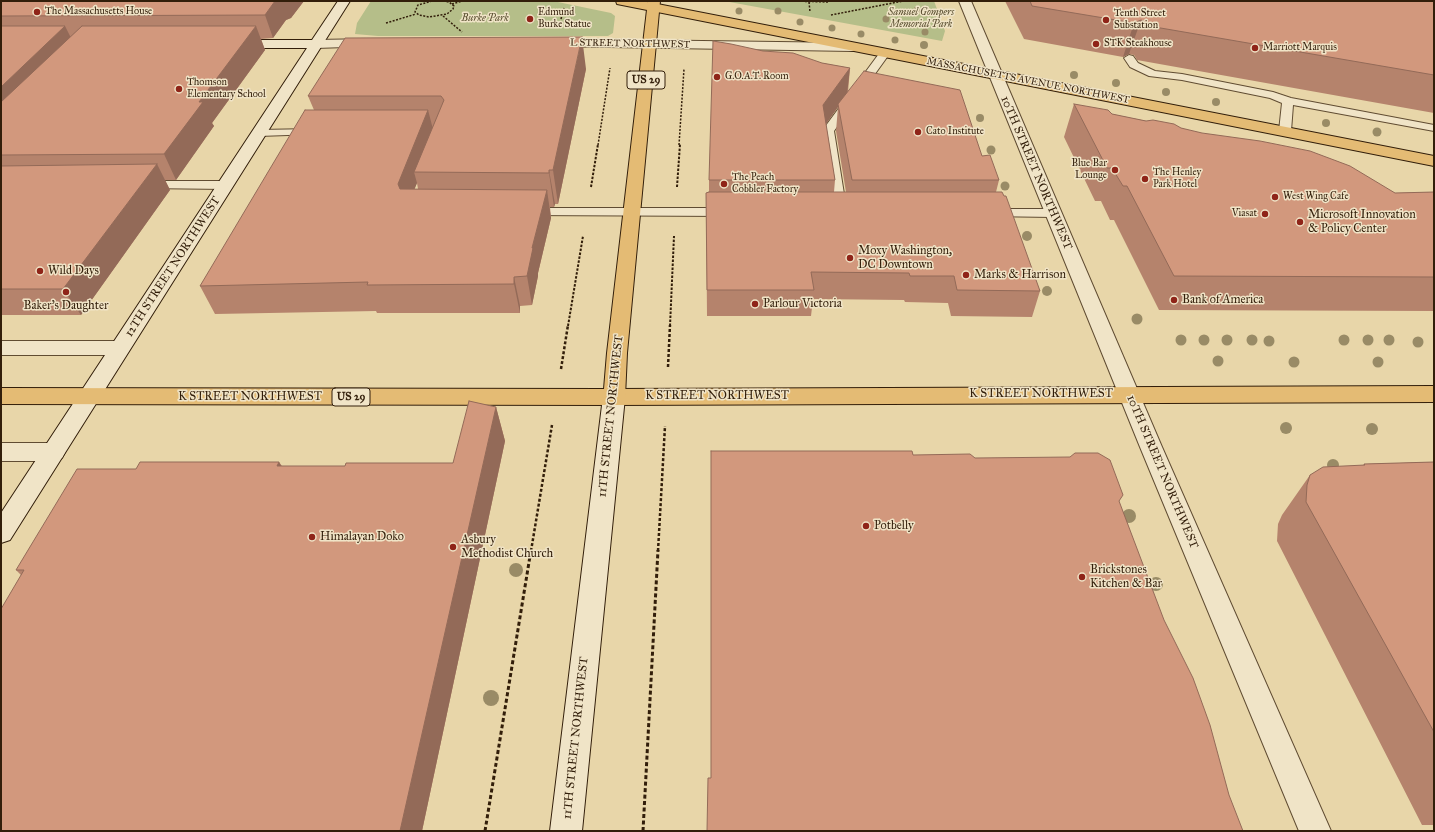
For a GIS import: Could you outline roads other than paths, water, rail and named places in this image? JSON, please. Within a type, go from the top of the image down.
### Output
[{"type":"main road","name":"MASSACHUSETTS AVENUE NORTHWEST","points":[[622,1],[654,4],[852,47],[1434,161]]},
{"type":"main road","name":"11TH STREET NORTHWEST","points":[[614,397],[654,4]]},
{"type":"main road","name":"K STREET NORTHWEST","points":[[4,397],[614,397],[1434,394]]},
{"type":"street","name":"12TH STREET NORTHWEST","points":[[1,533],[344,1]]},
{"type":"street","name":"10TH STREET NORTHWEST","points":[[965,1],[994,75],[1128,394],[1314,831]]},
{"type":"street","points":[[221,44],[381,43]]},
{"type":"street","name":"L STREET NORTHWEST","points":[[538,43],[852,47]]},
{"type":"street","points":[[1,348],[120,348]]},
{"type":"street","name":"11TH STREET NORTHWEST","points":[[566,831],[614,397]]},
{"type":"street","points":[[1,452],[54,452]]},
{"type":"lane","points":[[841,213],[828,130],[885,53]]},
{"type":"lane","points":[[1128,58],[1134,65],[1153,74],[1182,77],[1266,93],[1288,101],[1434,128]]},
{"type":"lane","points":[[1285,132],[1288,101]]},
{"type":"lane","points":[[259,133],[326,132]]},
{"type":"lane","points":[[134,185],[226,185]]},
{"type":"lane","points":[[514,212],[740,212]]},
{"type":"lane","points":[[826,212],[857,213]]},
{"type":"lane","points":[[976,213],[1053,213]]},
{"type":"place","name":"The Massachusetts House","points":[[37,12]]},
{"type":"place","name":"Edmund Burke Statue","points":[[530,19]]},
{"type":"place","name":"Tenth Street Substation","points":[[1106,20]]},
{"type":"place","name":"STK Steakhouse","points":[[1096,44]]},
{"type":"place","name":"Marriott Marquis","points":[[1255,48]]},
{"type":"place","name":"G.O.A.T. Room","points":[[717,77]]},
{"type":"place","name":"Thomson Elementary School","points":[[179,89]]},
{"type":"place","name":"Cato Institute","points":[[918,132]]},
{"type":"place","name":"Blue Bar Lounge","points":[[1115,170]]},
{"type":"place","name":"The Henley Park Hotel","points":[[1145,179]]},
{"type":"place","name":"The Peach Cobbler Factory","points":[[724,184]]},
{"type":"place","name":"West Wing Cafe","points":[[1275,197]]},
{"type":"place","name":"Viasat","points":[[1265,214]]},
{"type":"place","name":"Microsoft Innovation & Policy Center","points":[[1300,222]]},
{"type":"place","name":"Moxy Washington, DC Downtown","points":[[850,258]]},
{"type":"place","name":"Wild Days","points":[[40,271]]},
{"type":"place","name":"Marks & Harrison","points":[[966,275]]},
{"type":"place","name":"Baker's Daughter","points":[[66,292]]},
{"type":"place","name":"Bank of America","points":[[1174,300]]},
{"type":"place","name":"Parlour Victoria","points":[[755,304]]},
{"type":"place","name":"Potbelly","points":[[866,526]]},
{"type":"place","name":"Himalayan Doko","points":[[312,537]]},
{"type":"place","name":"Asbury Methodist Church","points":[[453,547]]},
{"type":"place","name":"Brickstones Kitchen & Bar","points":[[1082,577]]},
{"type":"park label","name":"Samuel Gompers Memorial Park","points":[[921,18]]},
{"type":"park label","name":"Burke Park","points":[[485,19]]}]
